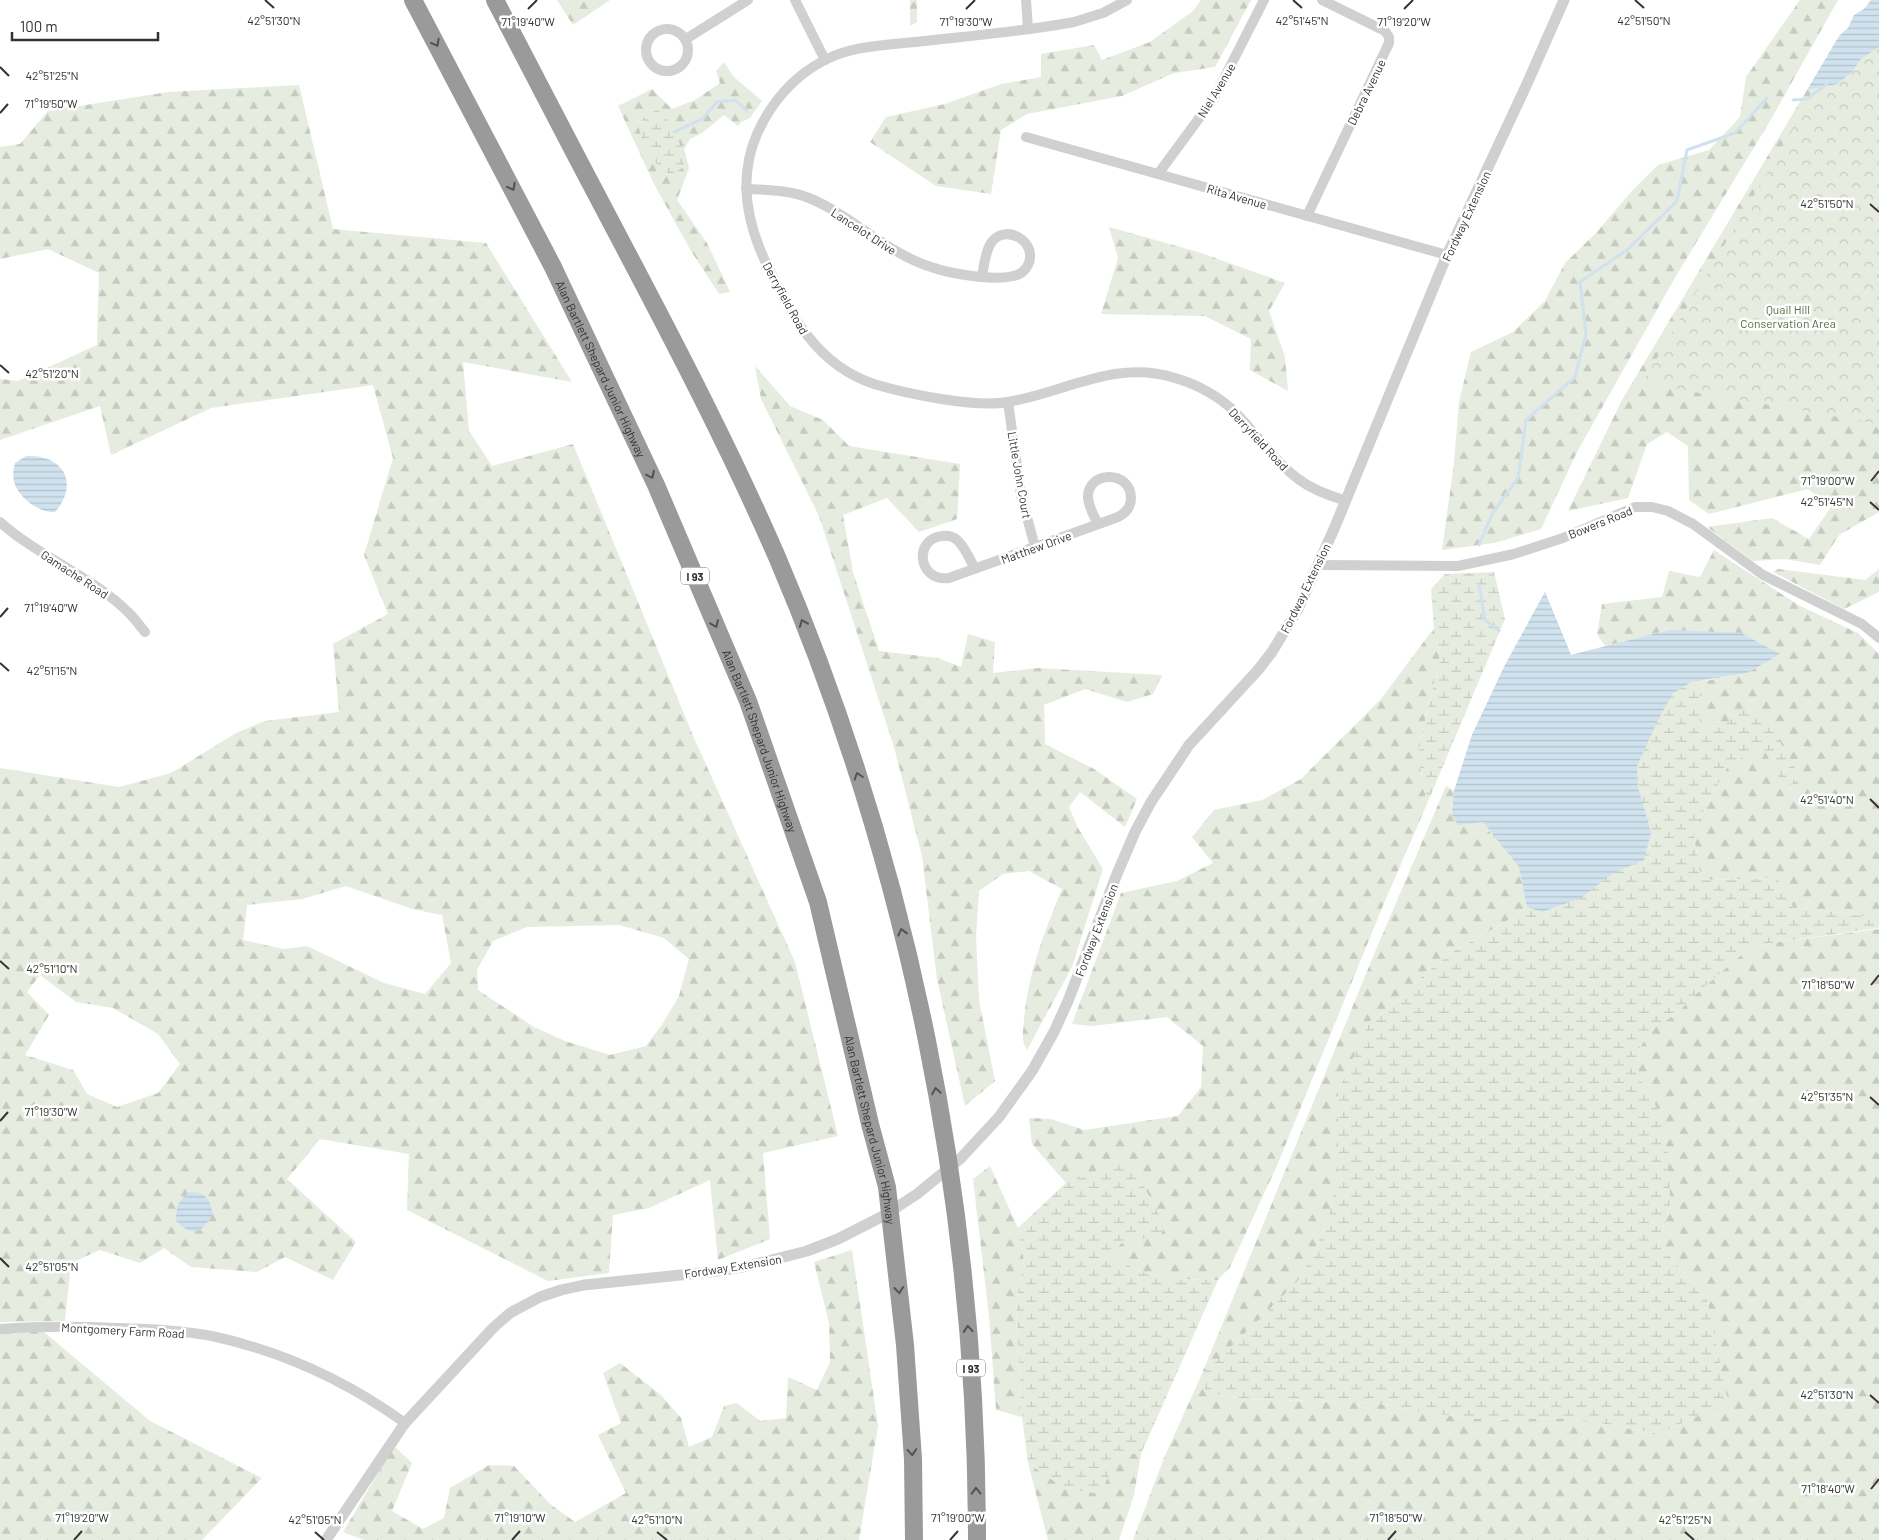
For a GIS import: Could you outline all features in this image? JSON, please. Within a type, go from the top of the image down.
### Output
[{"type":"highway","name":"Alan Bartlett Shepard Junior Highway","points":[[413,0],[553,267],[656,485],[748,701],[818,902],[870,1124],[887,1186],[905,1345],[912,1449],[914,1540]]},
{"type":"highway","name":"I 93","points":[[494,0],[704,401],[750,496],[801,617],[841,726],[883,860],[917,996],[944,1139],[953,1196],[971,1367],[976,1463],[977,1540]]},
{"type":"street","points":[[686,39],[748,0]]},
{"type":"street","points":[[795,0],[825,60]]},
{"type":"street","points":[[1026,0],[1028,29]]},
{"type":"street","name":"Derryfield Road","points":[[1127,0],[1089,19],[1053,26],[873,46],[850,51],[825,60],[804,74],[786,89],[769,111],[751,150],[746,189],[750,221],[766,264],[802,329],[823,355],[847,372],[878,385],[967,402],[989,403],[1008,402],[1109,374],[1132,371],[1177,378],[1198,386],[1225,403],[1280,464],[1298,479],[1319,492],[1344,500]]},
{"type":"street","name":"Niel Avenue","points":[[1158,174],[1214,98],[1264,0]]},
{"type":"street","name":"Debra Avenue","points":[[1307,216],[1390,43],[1389,36],[1385,31],[1322,0]]},
{"type":"street","name":"Fordway Extension","points":[[326,1540],[405,1423],[493,1328],[510,1313],[540,1296],[584,1285],[752,1266],[807,1251],[885,1215],[917,1194],[960,1159],[999,1117],[1020,1090],[1044,1052],[1068,1001],[1121,866],[1151,802],[1190,745],[1272,652],[1298,609],[1319,565],[1344,500],[1447,255],[1564,0]]},
{"type":"street","points":[[672,29],[686,39],[689,52],[681,67],[672,71],[664,71],[656,68],[649,61],[646,53],[647,45],[650,37],[656,32],[672,29]]},
{"type":"street","name":"Rita Avenue","points":[[1026,137],[1447,255]]},
{"type":"street","name":"Lancelot Drive","points":[[746,189],[788,192],[810,199],[908,258],[943,271],[982,276],[1009,277],[1022,272],[1028,265],[1030,256],[1026,243],[1020,237],[1011,234],[1002,235],[995,239],[988,250],[982,276]]},
{"type":"street","name":"Little John Court","points":[[1008,402],[1021,495],[1035,547]]},
{"type":"street","name":"Matthew Drive","points":[[975,569],[963,546],[953,537],[935,538],[925,548],[923,557],[925,566],[935,576],[949,578],[975,569],[1118,517],[1128,508],[1131,499],[1129,490],[1124,482],[1116,478],[1107,476],[1098,479],[1090,490],[1089,503],[1098,524]]},
{"type":"street","name":"Bowers Road","points":[[1319,565],[1458,566],[1514,554],[1563,538],[1635,507],[1652,506],[1668,511],[1693,524],[1763,575],[1862,624],[1879,638]]},
{"type":"street","name":"Gamache Road","points":[[0,522],[18,537],[113,599],[130,614],[145,632]]},
{"type":"street","name":"Montgomery Farm Road","points":[[0,1328],[75,1326],[154,1329],[225,1339],[254,1347],[296,1363],[348,1387],[405,1423]]},
{"type":"green space","points":[[557,0],[610,0],[573,25]]},
{"type":"green space","points":[[910,0],[917,0],[917,22],[910,26]]},
{"type":"green space","points":[[1201,0],[1251,0],[1215,67],[1174,73],[1122,96],[1027,114],[1001,130],[991,194],[936,186],[870,142],[886,117],[945,104],[1001,84],[1041,77],[1041,54],[1094,45],[1102,60],[1150,42],[1193,11]]},
{"type":"green space","points":[[1800,0],[1838,0],[1770,121],[1676,276],[1577,452],[1541,529],[1494,543],[1442,550],[1454,463],[1459,402],[1471,352],[1513,332],[1545,301],[1565,263],[1595,234],[1632,191],[1658,165],[1709,150],[1740,117],[1746,77]]},
{"type":"green space","name":"Quail Hill Conservation Area","points":[[1870,0],[1879,0],[1879,424],[1642,383]]},
{"type":"green space","name":"Quail Hill Conservation Area","points":[[1879,52],[1879,512],[1839,535],[1820,565],[1785,559],[1753,561],[1707,527],[1772,518],[1809,539],[1831,507],[1808,489],[1709,514],[1689,500],[1688,446],[1667,432],[1647,444],[1628,498],[1568,511],[1622,400],[1807,90],[1837,84]]},
{"type":"green space","points":[[724,62],[733,76],[762,101],[750,118],[741,122],[738,126],[724,115],[702,133],[690,139],[684,149],[689,168],[677,200],[707,243],[730,292],[719,294],[691,251],[654,184],[618,106],[652,89],[672,109],[695,100],[720,83],[716,71]]},
{"type":"green space","points":[[299,85],[333,229],[486,243],[572,382],[463,362],[469,431],[492,466],[573,444],[694,738],[795,962],[838,1136],[763,1153],[770,1239],[718,1260],[710,1180],[649,1208],[613,1215],[609,1273],[548,1281],[407,1210],[409,1154],[320,1139],[287,1179],[356,1242],[333,1280],[285,1257],[257,1272],[191,1267],[164,1248],[140,1263],[100,1250],[71,1263],[65,1321],[0,1322],[0,768],[119,787],[171,773],[236,733],[265,721],[339,712],[333,644],[388,614],[364,555],[393,458],[373,385],[211,408],[111,455],[100,406],[0,440],[0,379],[18,381],[97,345],[99,273],[48,249],[0,259],[0,147],[20,144],[48,111],[168,92]],"holes":[[[346,886],[412,909],[442,915],[451,963],[425,994],[384,983],[307,946],[283,949],[243,940],[247,905],[302,899]],[[619,925],[664,938],[689,959],[679,996],[663,1023],[646,1046],[610,1055],[565,1041],[534,1027],[478,990],[477,970],[493,941],[527,927]],[[40,975],[76,1002],[113,1008],[158,1034],[180,1064],[158,1093],[117,1107],[87,1094],[73,1070],[25,1055],[49,1015],[27,992]]]},
{"type":"green space","points":[[657,110],[663,114],[672,127],[680,144],[684,161],[684,167],[671,175],[649,154],[638,125],[646,115]]},
{"type":"green space","points":[[1109,227],[1198,252],[1285,283],[1269,311],[1285,357],[1288,391],[1250,370],[1251,339],[1205,316],[1101,314],[1118,258]]},
{"type":"green space","points":[[755,366],[790,406],[823,420],[849,446],[960,464],[957,519],[919,532],[887,498],[843,515],[853,572],[879,651],[938,658],[961,667],[968,634],[995,642],[993,673],[1038,668],[1162,675],[1153,694],[1127,702],[1085,689],[1044,705],[1045,744],[1094,769],[1137,799],[1125,827],[1080,792],[1069,807],[1078,828],[1103,869],[1072,967],[1027,1050],[1023,1039],[1023,1032],[1029,986],[1043,937],[1062,889],[1029,871],[1003,874],[979,891],[976,936],[979,1000],[995,1081],[965,1106],[937,979],[922,856],[894,747],[819,516],[761,399]]},
{"type":"green space","points":[[1714,550],[1800,606],[1858,633],[1879,654],[1879,928],[1870,917],[1793,907],[1777,878],[1701,880],[1693,831],[1729,764],[1763,746],[1784,788],[1768,721],[1722,727],[1700,725],[1700,682],[1747,673],[1669,630],[1605,646],[1597,634],[1602,604],[1662,597],[1669,571],[1700,577]]},
{"type":"green space","points":[[1778,569],[1865,580],[1879,569],[1879,592],[1844,609],[1773,572]]},
{"type":"green space","points":[[1494,572],[1505,619],[1427,804],[1418,756],[1440,660],[1434,628],[1431,589],[1445,574]]},
{"type":"green space","points":[[1545,592],[1571,655],[1669,630],[1741,633],[1780,654],[1747,673],[1700,682],[1700,725],[1722,727],[1748,706],[1768,721],[1801,779],[1784,788],[1763,747],[1729,764],[1693,831],[1701,880],[1777,878],[1793,907],[1870,917],[1879,928],[1771,943],[1749,948],[1676,1014],[1653,1029],[1640,1047],[1637,1073],[1660,1113],[1669,1161],[1670,1207],[1658,1243],[1707,1300],[1728,1402],[1659,1434],[1572,1418],[1488,1420],[1413,1411],[1376,1403],[1244,1399],[1206,1393],[1201,1376],[1297,1282],[1315,1251],[1329,1215],[1338,1171],[1338,1092],[1369,1022],[1393,1006],[1424,974],[1454,951],[1504,923],[1527,907],[1519,867],[1483,824],[1458,825],[1452,815],[1454,791],[1472,735],[1505,665]]},
{"type":"green space","points":[[1434,628],[1440,660],[1418,756],[1427,804],[1382,908],[1276,1168],[1230,1267],[1218,1280],[1166,1279],[1139,1271],[1108,1254],[1132,1235],[1165,1224],[1130,1163],[1066,1183],[1032,1144],[1029,1118],[1051,1119],[1084,1130],[1178,1116],[1201,1087],[1203,1046],[1167,1017],[1092,1026],[1072,1024],[1121,893],[1177,881],[1213,863],[1192,837],[1214,810],[1262,800],[1301,779],[1381,699]]},
{"type":"green space","points":[[1446,786],[1454,791],[1452,815],[1483,824],[1519,867],[1527,907],[1504,923],[1454,951],[1424,974],[1393,1006],[1369,1022],[1338,1092],[1338,1171],[1329,1215],[1315,1251],[1297,1282],[1202,1376],[1206,1393],[1244,1399],[1376,1403],[1413,1411],[1488,1420],[1572,1418],[1659,1434],[1727,1402],[1707,1300],[1658,1243],[1670,1207],[1660,1113],[1637,1073],[1640,1047],[1652,1029],[1676,1014],[1749,948],[1771,943],[1879,929],[1879,1540],[1133,1540],[1164,1458],[1201,1376],[1375,952]]},
{"type":"green space","points":[[1130,1162],[1165,1224],[1158,1243],[1132,1235],[1108,1254],[1139,1271],[1166,1279],[1218,1280],[1141,1454],[1118,1453],[1101,1494],[1066,1489],[1028,1463],[1022,1417],[1016,1302],[1024,1261],[1018,1228],[1066,1183]]},
{"type":"green space","points":[[990,1166],[1018,1228],[1024,1261],[1016,1302],[1022,1417],[996,1410],[989,1316],[973,1179]]},
{"type":"green space","points":[[852,1250],[878,1426],[859,1540],[364,1540],[343,1532],[394,1446],[412,1463],[392,1511],[423,1529],[444,1518],[450,1488],[489,1465],[514,1466],[550,1504],[575,1522],[626,1493],[598,1435],[621,1423],[603,1373],[620,1363],[660,1394],[681,1418],[689,1447],[712,1437],[724,1406],[737,1403],[760,1421],[786,1418],[788,1377],[817,1390],[830,1362],[829,1323],[814,1262]]},
{"type":"green space","points":[[38,1327],[150,1421],[262,1478],[202,1540],[0,1540],[0,1329]]},
{"type":"green space","points":[[1118,1453],[1141,1454],[1134,1495],[1119,1540],[1048,1540],[1028,1463],[1066,1489]]},
{"type":"water","points":[[1872,0],[1879,0],[1879,47],[1861,59],[1852,72],[1837,84],[1807,90],[1839,36],[1848,28],[1854,15],[1864,9]]},
{"type":"water","points":[[26,456],[50,460],[64,472],[67,481],[66,491],[55,512],[50,512],[33,505],[23,497],[16,487],[13,475],[15,463]]},
{"type":"water","points":[[1545,592],[1571,655],[1669,630],[1741,633],[1780,654],[1747,673],[1693,681],[1673,693],[1657,722],[1637,766],[1638,787],[1651,833],[1644,860],[1613,873],[1581,898],[1542,912],[1527,907],[1519,867],[1483,822],[1458,825],[1452,815],[1454,791],[1472,735],[1505,665]]},
{"type":"water","points":[[190,1192],[204,1195],[210,1204],[213,1214],[205,1226],[197,1231],[188,1230],[176,1221],[178,1205]]},
{"type":"waterway","points":[[1793,100],[1807,99],[1827,84]]},
{"type":"waterway","points":[[1479,545],[1492,514],[1518,478],[1526,420],[1575,377],[1586,334],[1580,282],[1627,250],[1677,201],[1687,150],[1735,133],[1767,98]]},
{"type":"waterway","points":[[674,132],[702,119],[717,102],[735,100],[747,111]]},
{"type":"waterway","points":[[1479,585],[1485,620],[1499,631]]}]
